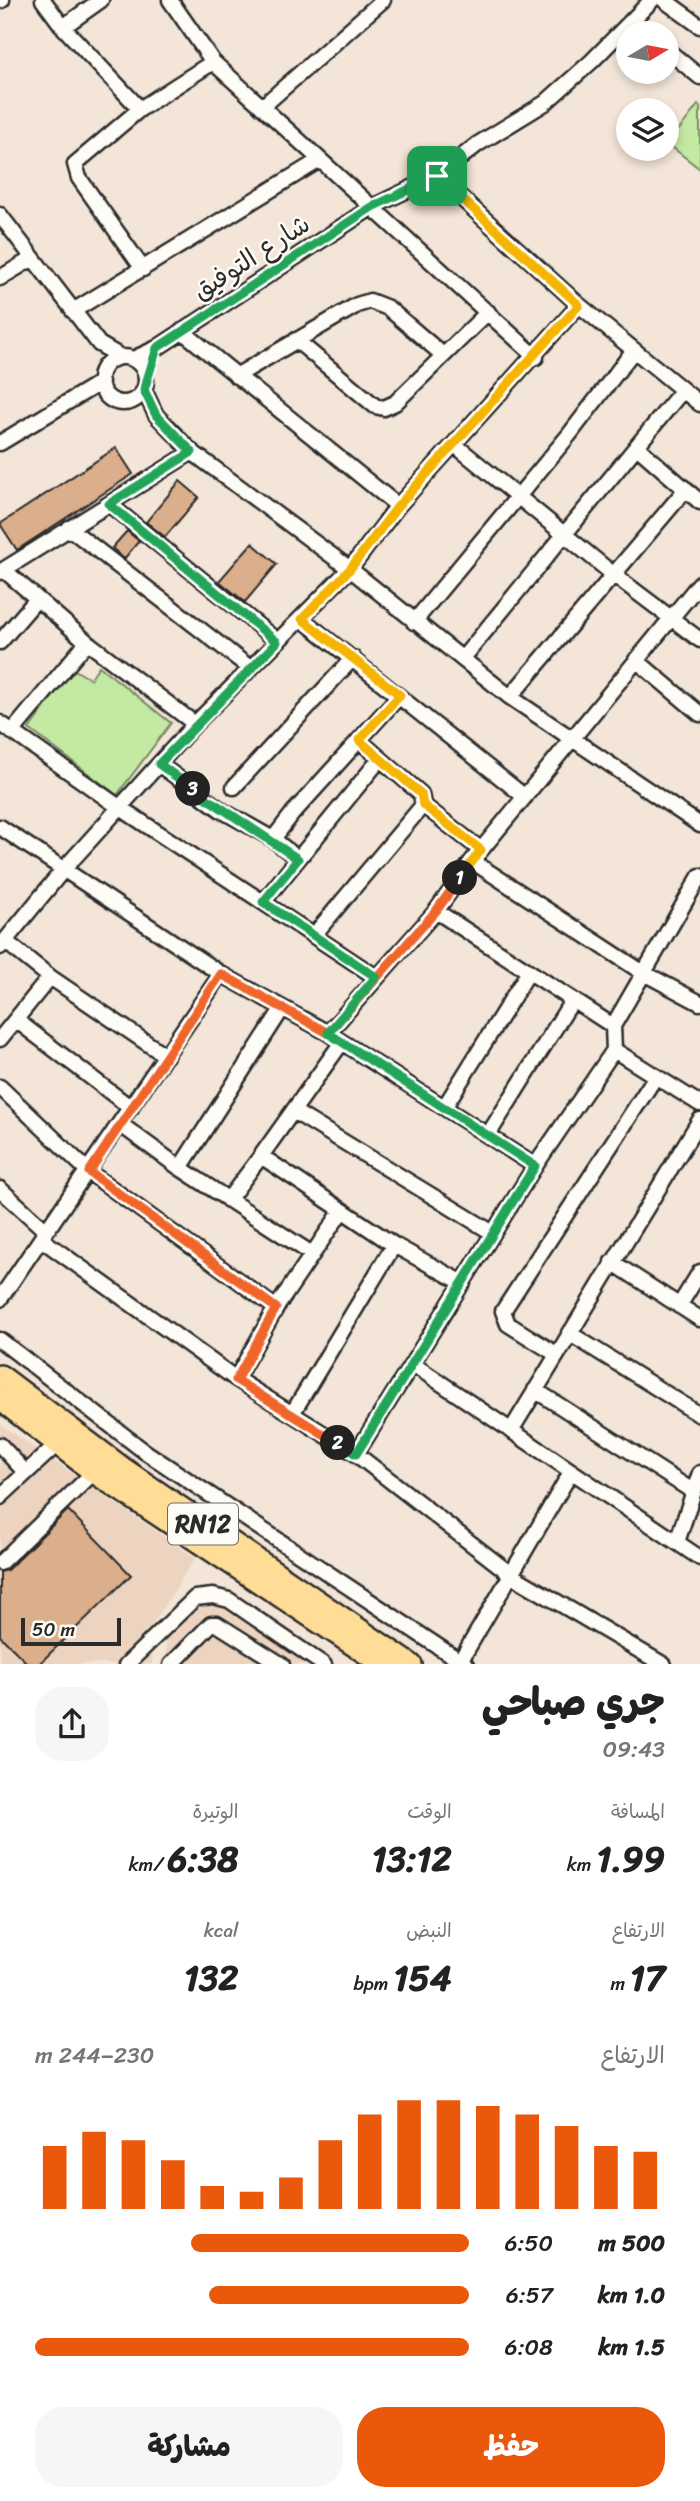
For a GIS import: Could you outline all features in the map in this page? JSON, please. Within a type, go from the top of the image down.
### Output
[{"type":"highway","name":"RN12","points":[[0,1376],[122,1468],[411,1664]]},
{"type":"highway","name":"RN12","points":[[0,1399],[94,1472],[384,1664]]},
{"type":"street","points":[[43,0],[63,27],[140,109]]},
{"type":"street","points":[[63,27],[102,0]]},
{"type":"street","points":[[170,0],[213,62],[318,161],[536,357]]},
{"type":"street","points":[[262,107],[383,0]]},
{"type":"street","points":[[664,0],[700,26]]},
{"type":"street","name":"شارع التوفيق","points":[[632,21],[643,3]]},
{"type":"street","name":"شارع التوفيق","points":[[127,358],[157,348],[372,207],[437,176],[478,144],[545,103],[616,36]]},
{"type":"street","points":[[679,60],[700,77]]},
{"type":"street","points":[[143,268],[74,167],[84,155],[140,109],[213,62]]},
{"type":"street","points":[[73,312],[318,161]]},
{"type":"street","points":[[437,176],[579,305],[694,396],[637,447],[463,657]]},
{"type":"street","points":[[0,215],[99,345],[142,367],[156,415],[192,452],[350,569],[510,697],[700,825]]},
{"type":"street","points":[[0,278],[33,258]]},
{"type":"street","points":[[236,376],[357,305],[374,301],[388,308],[443,355]]},
{"type":"street","points":[[166,1056],[3,944],[63,870],[195,724],[350,569],[398,506],[536,357],[579,305]]},
{"type":"street","points":[[296,340],[375,406],[384,408],[395,403],[488,312]]},
{"type":"street","points":[[182,331],[398,506]]},
{"type":"street","points":[[99,345],[105,393],[120,402],[156,415]]},
{"type":"street","points":[[73,397],[120,402],[136,399],[145,384],[157,348]]},
{"type":"street","points":[[414,622],[519,496],[634,350]]},
{"type":"street","points":[[0,443],[102,376],[110,361],[127,358]]},
{"type":"street","points":[[455,444],[614,575],[700,640]]},
{"type":"street","points":[[637,447],[700,502]]},
{"type":"street","points":[[192,452],[2,571],[87,642],[195,724]]},
{"type":"street","points":[[510,697],[686,489]]},
{"type":"street","points":[[109,504],[277,642]]},
{"type":"street","points":[[69,528],[250,668]]},
{"type":"street","points":[[328,1033],[436,911],[477,855],[700,583]]},
{"type":"street","points":[[0,642],[37,599]]},
{"type":"street","points":[[302,619],[525,797]]},
{"type":"street","points":[[12,732],[87,642]]},
{"type":"street","points":[[234,787],[353,658]]},
{"type":"street","points":[[636,660],[700,714]]},
{"type":"street","points":[[273,839],[293,813],[400,695]]},
{"type":"street","points":[[0,723],[119,807],[376,977]]},
{"type":"street","points":[[359,740],[421,794],[423,805],[477,855],[642,972],[700,1002]]},
{"type":"street","points":[[263,902],[380,760]]},
{"type":"street","points":[[159,764],[221,810],[273,839],[298,859]]},
{"type":"street","points":[[314,935],[423,805]]},
{"type":"street","points":[[0,827],[221,974],[328,1033],[535,1166]]},
{"type":"street","points":[[356,1454],[414,1365],[535,1166],[614,1050],[612,1027],[642,972],[694,898],[700,876]]},
{"type":"street","points":[[436,911],[612,1027]]},
{"type":"street","points":[[445,1106],[528,973]]},
{"type":"street","points":[[0,1299],[89,1172],[221,974]]},
{"type":"street","points":[[0,1039],[50,977]]},
{"type":"street","points":[[488,1135],[572,1001]]},
{"type":"street","points":[[180,1167],[282,1009]]},
{"type":"street","points":[[16,1020],[131,1108]]},
{"type":"street","points":[[228,1200],[342,1042]]},
{"type":"street","points":[[614,1050],[700,1104]]},
{"type":"street","points":[[556,1354],[508,1324],[503,1311],[656,1076]]},
{"type":"street","points":[[0,1087],[89,1172],[276,1308]]},
{"type":"street","points":[[293,1111],[493,1233]]},
{"type":"street","points":[[512,1429],[700,1120]]},
{"type":"street","points":[[120,1124],[228,1200],[312,1254]]},
{"type":"street","points":[[261,1156],[341,1212],[463,1283]]},
{"type":"street","points":[[0,1189],[43,1235],[236,1380],[356,1454],[513,1576],[664,1664]]},
{"type":"street","points":[[236,1380],[276,1308],[341,1212]]},
{"type":"street","points":[[292,1414],[394,1245]]},
{"type":"street","points":[[612,1262],[700,1319]]},
{"type":"street","points":[[679,1306],[700,1272]]},
{"type":"street","points":[[569,1333],[700,1415]]},
{"type":"street","points":[[0,1340],[144,1451],[462,1663],[571,1472]]},
{"type":"street","points":[[414,1365],[700,1558]]},
{"type":"street","points":[[535,1390],[694,1492]]},
{"type":"street","points":[[0,1445],[26,1473]]},
{"type":"street","points":[[0,1497],[56,1445]]},
{"type":"street","points":[[0,1563],[94,1472]]},
{"type":"street","points":[[677,1542],[700,1473]]},
{"type":"street","points":[[126,1664],[195,1598],[203,1596],[229,1600],[324,1664]]},
{"type":"street","points":[[171,1664],[211,1624],[282,1664]]},
{"type":"shaded area","points":[[0,1424],[195,1558],[152,1625],[152,1664],[0,1664]]},
{"type":"shaded area","points":[[206,1586],[319,1664],[167,1664],[166,1632]]},
{"type":"green space","points":[[698,105],[700,106],[700,169],[679,153],[679,130]]},
{"type":"green space","points":[[99,666],[171,723],[117,795],[29,729],[73,669],[90,679]]},
{"type":"building","points":[[116,448],[133,474],[17,550],[0,524]]},
{"type":"building","points":[[180,481],[199,497],[165,537],[146,522]]},
{"type":"building","points":[[127,531],[139,541],[124,559],[112,548]]},
{"type":"building","points":[[252,543],[277,564],[245,602],[219,581]]},
{"type":"building","points":[[68,1510],[131,1575],[39,1664],[28,1664],[0,1636],[0,1572],[7,1570]]},
{"type":"route","points":[[437,176],[372,207],[157,348],[144,390],[156,415],[192,452],[109,504],[277,642],[159,764],[221,810],[273,839],[298,859],[263,902],[376,977],[328,1033],[535,1166],[414,1365],[356,1454],[236,1380],[276,1308],[89,1172],[221,974],[328,1033],[436,911],[481,850],[423,805],[421,794],[359,740],[400,695],[302,619],[350,569],[398,506],[536,357],[579,305],[437,176]]}]
